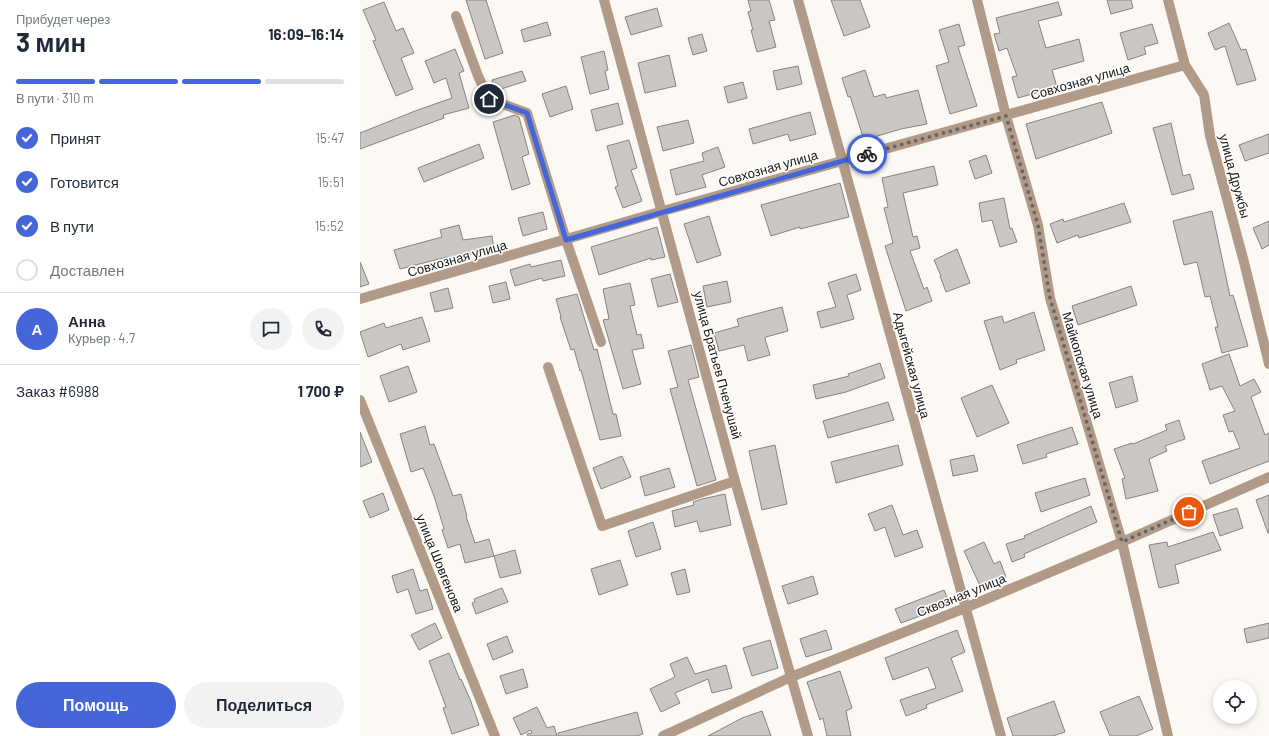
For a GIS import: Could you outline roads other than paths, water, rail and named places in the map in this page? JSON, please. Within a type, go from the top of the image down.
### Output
[{"type":"street","name":"улица Братьев Пченушай","points":[[604,0],[736,481],[808,736]]},
{"type":"street","name":"Адыгейская улица","points":[[798,0],[1001,736]]},
{"type":"street","name":"Майкопская улица","points":[[977,0],[1006,116],[1038,225],[1050,298],[1122,542],[1168,736]]},
{"type":"street","name":"улица Дружбы","points":[[1168,0],[1185,65],[1204,95],[1210,136],[1244,262],[1269,364]]},
{"type":"street","points":[[456,16],[478,76],[489,99],[527,113],[566,240],[601,342]]},
{"type":"street","name":"Совхозная улица","points":[[360,299],[663,211],[1185,65]]},
{"type":"street","points":[[548,367],[602,526],[736,481]]},
{"type":"street","name":"улица Шовгенова","points":[[360,400],[495,736]]},
{"type":"street","name":"Сквозная улица","points":[[663,736],[791,677],[965,608],[1122,542],[1269,477]]}]
